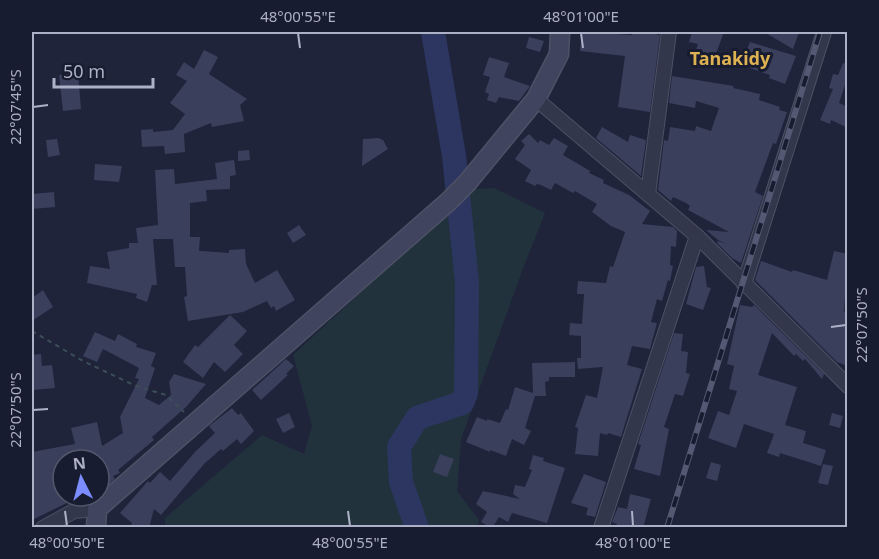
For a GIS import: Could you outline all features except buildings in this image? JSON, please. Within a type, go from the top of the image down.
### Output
[{"type":"main road","points":[[96,528],[97,509],[448,202],[466,183],[536,99],[558,54],[560,32]]},
{"type":"street","points":[[648,194],[669,32]]},
{"type":"street","points":[[744,284],[824,32]]},
{"type":"street","points":[[536,99],[697,236],[848,386]]},
{"type":"street","points":[[601,528],[697,236]]},
{"type":"street","points":[[43,528],[74,512],[97,509]]},
{"type":"path","points":[[32,331],[83,361],[136,386],[166,395],[196,423]]},
{"type":"shaded area","points":[[494,188],[545,213],[461,439],[457,491],[479,520],[477,527],[165,528],[165,518],[262,435],[304,454],[312,426],[293,355],[473,189]]},
{"type":"waterway","points":[[417,528],[401,482],[399,447],[417,418],[462,403],[466,393],[467,282],[454,156],[433,32]]},
{"type":"railway","points":[[667,528],[820,32]]},
{"type":"district","name":"Tanakidy","points":[[730,59]]}]
